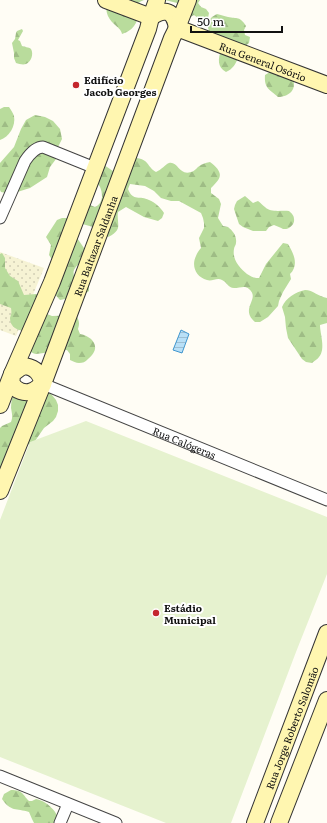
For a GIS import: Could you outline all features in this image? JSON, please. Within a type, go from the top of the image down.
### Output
[{"type":"main road","points":[[106,0],[151,17]]},
{"type":"main road","points":[[0,405],[6,372],[52,282],[148,29],[157,0]]},
{"type":"main road","name":"Rua Baltazar Saldanha","points":[[0,491],[43,384],[172,38],[188,0]]},
{"type":"main road","points":[[151,17],[154,29],[160,33],[169,33],[177,28]]},
{"type":"main road","name":"Rua General Osório","points":[[177,28],[327,85]]},
{"type":"main road","points":[[86,192],[111,201]]},
{"type":"main road","points":[[6,372],[16,389],[22,392],[27,393],[33,391],[43,384]]},
{"type":"main road","name":"Rua Jorge Roberto Salomão","points":[[255,823],[327,633]]},
{"type":"main road","points":[[279,823],[327,700]]},
{"type":"street","points":[[0,218],[28,156],[37,148],[43,147],[95,168]]},
{"type":"street","name":"Rua Calógeras","points":[[43,384],[327,500]]},
{"type":"street","points":[[0,776],[116,823]]},
{"type":"street","points":[[60,823],[68,804]]},
{"type":"shaded area","points":[[0,252],[44,268],[16,336],[0,330]]},
{"type":"green space","points":[[108,0],[144,0],[136,5],[134,10],[137,20],[135,25],[129,31],[122,34],[112,22],[106,10]]},
{"type":"green space","points":[[165,0],[200,0],[198,3],[209,13],[208,18],[201,19],[194,15],[189,18],[181,4]]},
{"type":"green space","points":[[217,14],[240,19],[246,26],[244,30],[245,35],[250,37],[249,43],[242,50],[234,66],[226,72],[221,68],[219,62],[221,50],[212,38],[208,28],[210,19]]},
{"type":"green space","points":[[22,29],[23,31],[18,40],[22,46],[31,49],[32,53],[32,58],[26,64],[16,63],[12,43],[15,39],[17,31]]},
{"type":"green space","points":[[270,72],[292,77],[294,85],[289,94],[278,97],[266,86],[265,75]]},
{"type":"green space","points":[[9,107],[12,112],[14,116],[14,124],[9,134],[0,140],[0,109]]},
{"type":"green space","points":[[35,115],[45,117],[53,121],[60,129],[62,139],[57,149],[56,159],[50,167],[47,177],[30,188],[11,194],[1,192],[0,163],[14,147],[26,120]]},
{"type":"green space","points":[[136,158],[146,162],[156,172],[169,163],[175,164],[187,173],[193,172],[202,164],[210,162],[217,169],[220,175],[218,181],[211,188],[211,193],[219,199],[221,204],[218,218],[223,226],[232,230],[236,238],[234,248],[235,260],[247,274],[254,278],[259,278],[266,264],[283,243],[288,244],[295,259],[293,271],[290,274],[291,279],[283,292],[278,306],[268,317],[260,322],[255,322],[251,317],[249,308],[253,296],[249,289],[244,287],[232,288],[220,279],[207,280],[203,279],[197,274],[194,264],[196,255],[201,248],[199,238],[204,228],[203,218],[201,213],[179,201],[171,201],[161,198],[154,191],[145,186],[130,184],[128,189],[132,196],[146,199],[156,204],[164,213],[162,218],[158,221],[144,217],[126,207],[118,212],[118,226],[116,232],[104,238],[102,238],[93,227],[79,223],[90,205],[95,207],[98,205],[102,197],[102,192],[98,185],[85,172],[86,167],[104,165],[113,171],[118,171],[129,160]]},
{"type":"green space","points":[[245,196],[253,203],[258,201],[267,209],[289,211],[294,218],[293,225],[289,228],[283,229],[274,225],[269,227],[266,231],[253,231],[243,227],[239,224],[234,209],[237,201]]},
{"type":"green space","points":[[67,218],[71,221],[75,235],[86,251],[74,273],[75,279],[89,286],[89,291],[76,300],[60,300],[50,289],[55,264],[49,255],[51,245],[46,237],[57,220]]},
{"type":"green space","points":[[2,253],[5,258],[5,268],[10,276],[18,281],[24,295],[36,294],[40,296],[47,314],[52,316],[76,315],[79,322],[78,329],[80,334],[93,341],[95,347],[92,355],[86,361],[79,363],[70,360],[70,354],[67,350],[36,354],[32,353],[26,346],[23,331],[16,329],[11,324],[11,308],[0,304],[0,254]]},
{"type":"green space","points":[[305,290],[327,298],[327,323],[320,325],[322,350],[318,358],[312,363],[306,362],[302,359],[288,338],[282,307],[291,296]]},
{"type":"green space","points":[[47,389],[58,405],[56,417],[44,428],[35,441],[25,445],[0,498],[0,428],[11,422],[11,404],[14,392]]},
{"type":"green space","name":"Estádio Municipal","points":[[86,421],[327,517],[327,574],[231,823],[166,823],[0,757],[0,520],[30,442]]},
{"type":"green space","points":[[11,790],[20,792],[29,801],[36,799],[44,802],[54,811],[60,823],[34,823],[29,812],[14,809],[8,806],[2,799],[4,794]]},
{"type":"water","points":[[181,330],[189,334],[182,353],[173,350]]},
{"type":"place","name":"Edifício Jacob Georges","points":[[76,85]]},
{"type":"place","name":"Estádio Municipal","points":[[156,613]]}]
